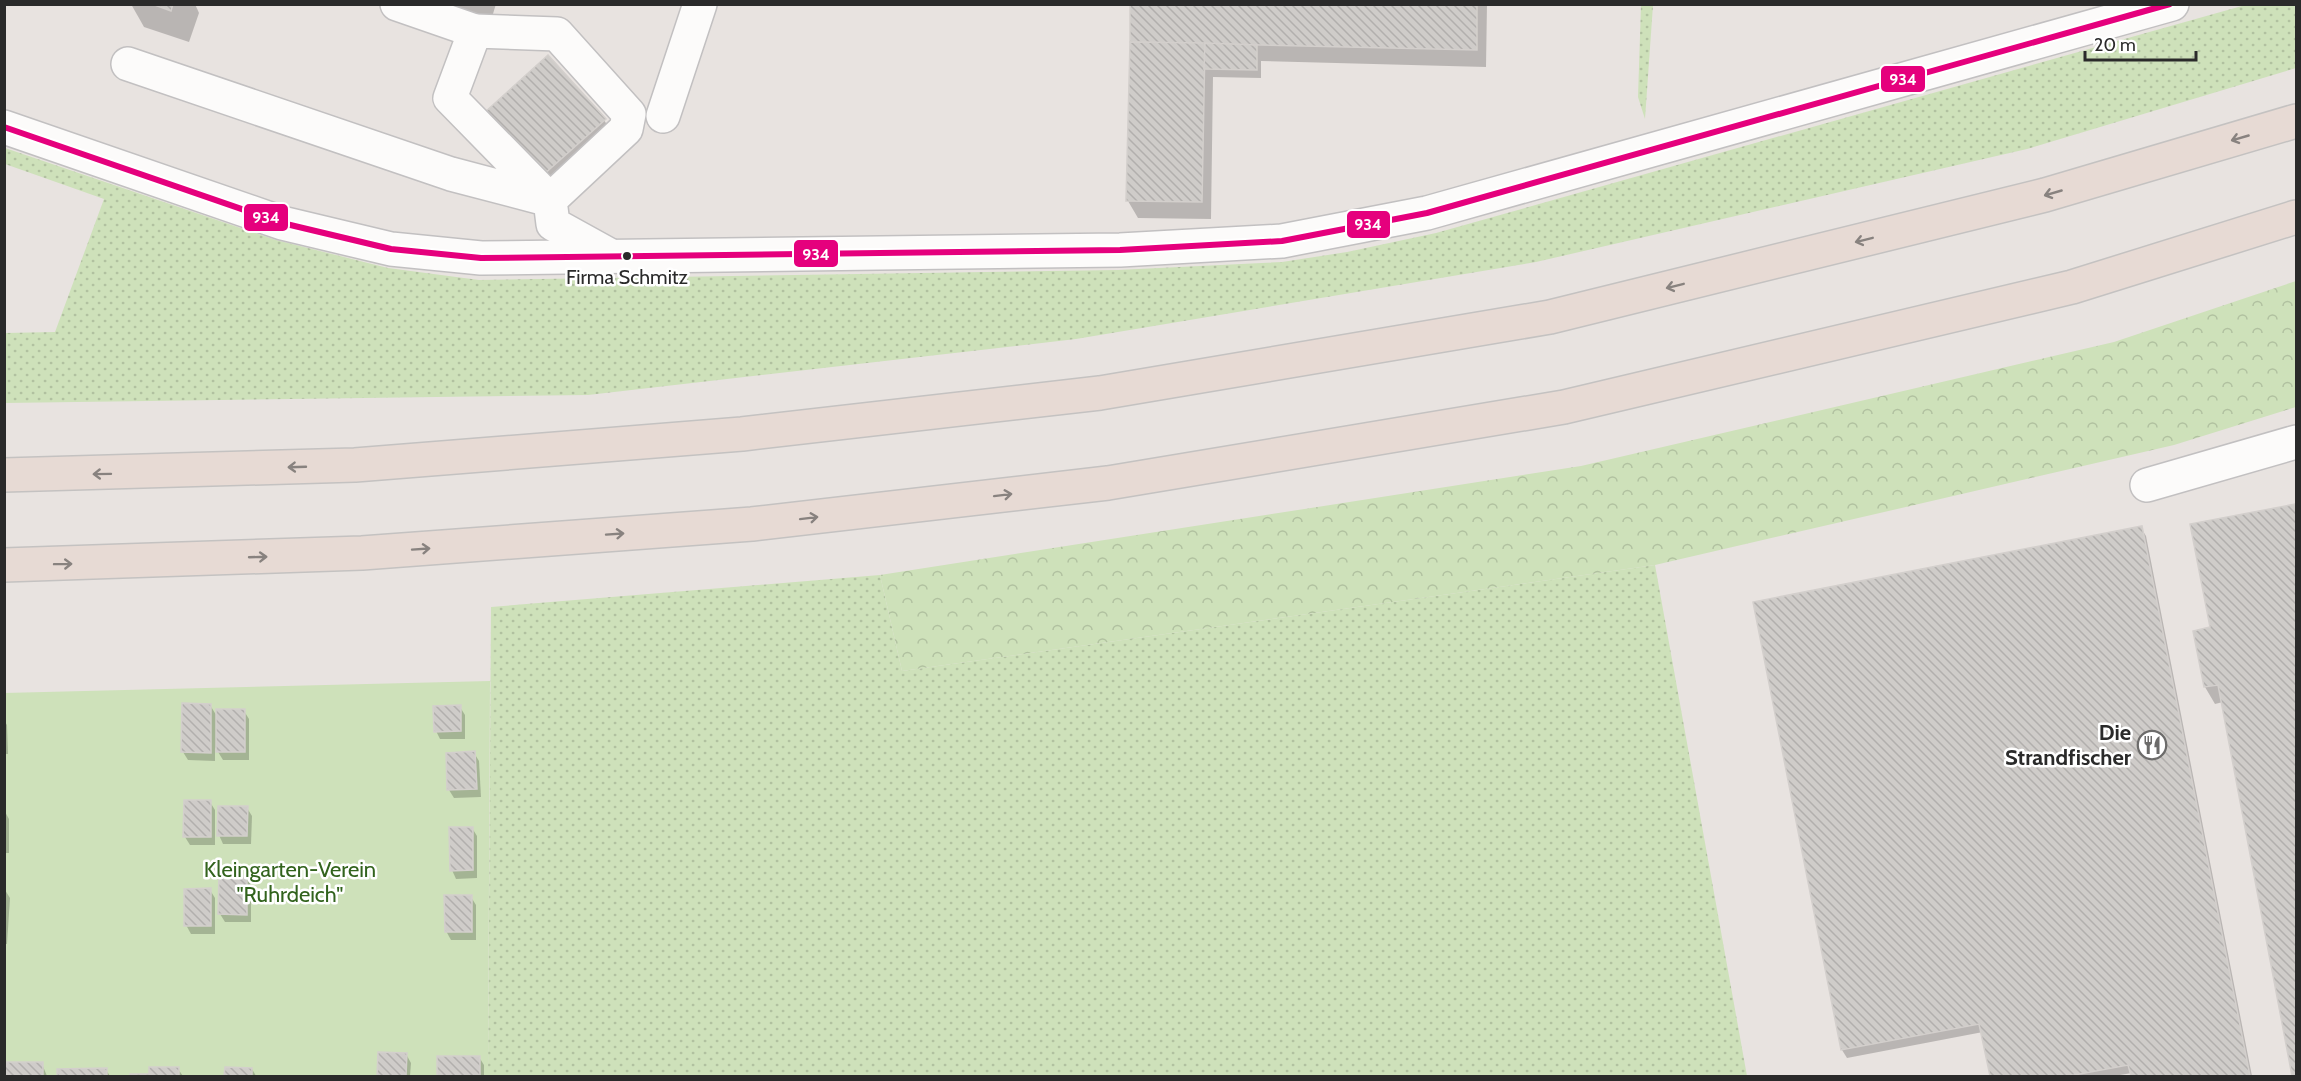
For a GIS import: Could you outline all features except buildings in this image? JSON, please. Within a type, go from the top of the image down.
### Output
[{"type":"highway","points":[[4,475],[355,465],[742,434],[1100,393],[1550,317],[2045,195],[2296,122]]},
{"type":"highway","points":[[4,565],[362,553],[704,528],[1108,483],[1564,407],[2072,287],[2296,218]]},
{"type":"street","points":[[397,4],[475,31],[557,34],[629,114],[626,129],[550,200]]},
{"type":"street","points":[[663,116],[700,4]]},
{"type":"street","points":[[4,127],[282,223],[391,249],[481,258],[1108,250],[1282,241],[1427,213],[2138,9],[2172,4]]},
{"type":"street","points":[[475,31],[450,98],[550,200],[553,224],[614,258]]},
{"type":"street","points":[[128,64],[452,174],[550,200]]},
{"type":"street","points":[[2147,485],[2296,442]]},
{"type":"green space","points":[[2249,4],[2296,5],[2296,68],[2027,149],[1536,262],[1076,339],[588,395],[5,403],[5,333],[55,332],[104,199],[5,164],[5,148],[276,240],[388,268],[479,280],[1118,270],[1282,262],[1347,252],[1436,233]]},
{"type":"green space","points":[[1641,5],[1653,5],[1645,119],[1638,97]]},
{"type":"green space","points":[[2296,281],[2296,407],[2174,445],[1655,565],[902,671],[880,575],[1581,466],[2114,342]]},
{"type":"green space","points":[[1655,565],[1747,1076],[488,1076],[491,607],[880,575],[902,671]]},
{"type":"green space","name":"Kleingarten-Verein \"Ruhrdeich\"","points":[[490,681],[488,1076],[5,1076],[4,693]]},
{"type":"transit line","name":"934","points":[[4,127],[282,223],[391,249],[481,258],[1120,250],[1282,241],[1427,213],[2170,4]]},
{"type":"place","name":"Firma Schmitz","points":[[627,256]]},
{"type":"place","name":"Die Strandfischer","points":[[2152,745]]}]
